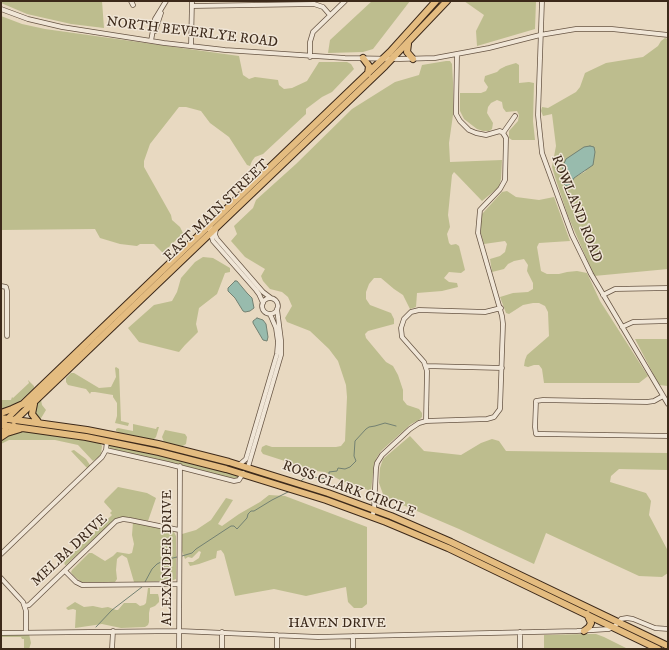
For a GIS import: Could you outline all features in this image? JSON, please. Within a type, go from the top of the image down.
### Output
[{"type":"highway","name":"EAST MAIN STREET","points":[[23,404],[384,59],[419,22],[436,1]]},
{"type":"highway","name":"EAST MAIN STREET","points":[[9,426],[34,404],[393,59],[446,1]]},
{"type":"highway","points":[[408,44],[407,52],[413,59]]},
{"type":"highway","points":[[363,58],[369,66],[368,74]]},
{"type":"highway","points":[[1,413],[23,404]]},
{"type":"highway","points":[[34,404],[32,414],[40,423]]},
{"type":"highway","name":"ROSS CLARK CIRCLE","points":[[4,418],[109,434],[188,451],[250,468],[328,493],[429,532],[668,646]]},
{"type":"highway","name":"ROSS CLARK CIRCLE","points":[[1,425],[108,441],[198,461],[298,490],[372,516],[426,539],[528,586],[658,649]]},
{"type":"highway","points":[[1,437],[7,433],[25,428]]},
{"type":"highway","points":[[108,441],[109,434]]},
{"type":"highway","points":[[235,471],[250,468]]},
{"type":"highway","points":[[243,473],[250,468]]},
{"type":"highway","points":[[426,539],[429,532]]},
{"type":"highway","points":[[528,586],[531,580]]},
{"type":"highway","points":[[584,631],[591,623],[587,614]]},
{"type":"main road","name":"EAST MAIN STREET","points":[[1,425],[4,418],[23,404]]},
{"type":"main road","name":"EAST MAIN STREET","points":[[1,433],[9,426]]},
{"type":"street","points":[[152,41],[153,24],[166,1]]},
{"type":"street","points":[[191,46],[192,1]]},
{"type":"street","points":[[310,57],[310,42],[313,32],[345,1]]},
{"type":"street","name":"ROWLAND ROAD","points":[[542,1],[538,115],[542,153],[572,235],[591,274],[668,404]]},
{"type":"street","points":[[192,6],[314,4],[323,7],[330,15]]},
{"type":"street","name":"NORTH BEVERLYE ROAD","points":[[1,9],[28,19],[57,26],[152,41],[225,50],[310,57],[413,59],[457,55],[540,35],[565,30],[589,28],[668,34]]},
{"type":"street","points":[[457,55],[456,111],[460,121],[469,130],[476,133],[486,134],[500,131],[504,133]]},
{"type":"street","points":[[504,133],[515,116]]},
{"type":"street","points":[[372,516],[374,510],[376,468],[380,458],[410,429],[418,423],[426,421],[485,420],[494,416],[501,407],[504,324],[501,308],[478,233],[480,210],[500,189],[504,180],[506,136],[504,133]]},
{"type":"street","points":[[211,223],[210,235],[213,241],[260,294],[263,303],[263,310],[270,314],[274,321],[278,342],[277,354],[246,459],[239,465]]},
{"type":"street","points":[[216,229],[215,235],[217,239],[263,292],[277,302],[281,340],[279,364],[250,468]]},
{"type":"street","points":[[204,240],[213,241]]},
{"type":"street","points":[[1,286],[6,287],[7,291],[7,336]]},
{"type":"street","points":[[603,295],[615,289],[668,288]]},
{"type":"street","points":[[263,303],[265,300],[271,298]]},
{"type":"street","points":[[426,421],[426,366],[402,337],[400,331],[401,324],[408,315],[419,310],[485,312],[501,308]]},
{"type":"street","points":[[270,314],[275,312],[277,309]]},
{"type":"street","points":[[622,327],[633,322],[668,321]]},
{"type":"street","points":[[426,366],[502,368]]},
{"type":"street","points":[[663,396],[654,401],[647,402],[536,401],[535,427],[536,434],[668,436]]},
{"type":"street","points":[[1,554],[97,463],[106,450],[108,441]]},
{"type":"street","points":[[106,450],[180,466],[234,481],[239,480],[243,473]]},
{"type":"street","name":"ALEXANDER DRIVE","points":[[179,649],[180,466]]},
{"type":"street","name":"MELBA DRIVE","points":[[25,606],[29,605],[114,523],[119,520],[130,520],[179,530]]},
{"type":"street","points":[[65,571],[76,582],[82,585],[179,584]]},
{"type":"street","points":[[1,578],[21,599],[25,606],[26,632]]},
{"type":"street","points":[[614,627],[618,621],[624,618],[631,618],[655,628],[668,629]]},
{"type":"street","name":"HAVEN DRIVE","points":[[1,633],[179,630],[303,637],[584,631],[602,630],[614,627]]},
{"type":"street","points":[[112,649],[113,631]]},
{"type":"street","points":[[222,632],[222,649]]},
{"type":"street","points":[[520,632],[520,649]]},
{"type":"street","points":[[277,635],[277,649]]},
{"type":"street","points":[[353,636],[353,649]]},
{"type":"green space","points":[[1,1],[102,1],[104,28],[71,24],[27,14],[1,3]]},
{"type":"green space","points":[[372,1],[410,1],[373,49],[363,52],[328,53],[330,40]]},
{"type":"green space","points":[[464,1],[536,1],[535,29],[477,46],[476,31],[484,15]]},
{"type":"green space","points":[[1,16],[22,24],[45,29],[239,56],[243,75],[249,79],[255,77],[278,80],[279,85],[284,89],[292,88],[307,81],[319,62],[347,62],[351,64],[354,69],[332,92],[322,97],[306,109],[306,114],[263,154],[255,157],[250,166],[247,165],[229,137],[210,123],[201,111],[186,107],[179,107],[150,144],[144,161],[144,167],[171,215],[172,220],[180,227],[183,233],[163,253],[154,244],[140,244],[137,246],[120,244],[100,238],[95,229],[1,230]]},
{"type":"green space","points":[[665,38],[668,39],[668,269],[594,276],[568,216],[555,177],[552,167],[556,146],[552,114],[543,116],[541,111],[542,107],[548,108],[576,92],[580,87],[585,73],[606,63],[643,57],[658,46]],"holes":[[[566,159],[586,171],[574,178],[571,182],[562,176],[563,166]]]},
{"type":"green space","points":[[450,61],[452,64],[453,82],[453,115],[449,143],[450,162],[502,160],[501,179],[499,187],[482,201],[454,172],[452,175],[448,215],[450,227],[447,234],[451,245],[456,244],[459,246],[465,270],[461,273],[449,272],[444,278],[449,282],[457,283],[458,287],[442,291],[417,293],[416,307],[410,309],[403,295],[381,278],[374,278],[369,284],[366,292],[366,299],[370,305],[391,313],[394,319],[394,324],[368,331],[365,334],[366,338],[386,362],[393,366],[403,390],[403,400],[407,405],[419,409],[422,413],[422,417],[419,420],[411,424],[381,451],[377,457],[374,464],[371,491],[344,482],[325,472],[316,471],[263,454],[261,451],[262,447],[266,445],[272,447],[341,446],[345,441],[347,397],[346,385],[338,361],[329,349],[310,331],[287,322],[285,318],[292,306],[288,297],[282,292],[270,289],[263,281],[261,276],[265,269],[245,257],[231,241],[237,234],[234,226],[253,208],[256,200],[296,164],[352,109],[395,82],[419,75],[422,65]]},
{"type":"green space","points":[[516,63],[519,65],[519,83],[534,83],[533,121],[535,140],[512,140],[509,138],[509,131],[518,121],[519,115],[517,111],[506,112],[503,108],[502,102],[497,100],[491,103],[488,107],[487,113],[493,123],[492,129],[489,131],[477,129],[464,119],[460,111],[460,93],[481,93],[486,91],[488,87],[484,81],[485,76]]},
{"type":"green space","points":[[507,191],[516,197],[539,200],[554,197],[570,241],[539,243],[537,247],[541,271],[547,274],[577,271],[587,273],[600,301],[648,376],[639,383],[544,383],[542,369],[539,365],[528,367],[524,366],[527,355],[549,336],[548,312],[545,306],[539,303],[533,303],[523,305],[509,314],[506,313],[500,297],[513,293],[528,292],[533,289],[533,283],[527,271],[528,265],[524,259],[514,261],[508,264],[504,269],[492,272],[490,259],[500,256],[505,252],[507,244],[505,241],[484,244],[480,230],[482,214],[502,192]]},
{"type":"green space","points":[[203,257],[213,258],[230,268],[230,272],[225,273],[217,294],[199,308],[196,324],[198,332],[179,352],[139,342],[128,328],[154,305],[172,301],[177,292],[181,278],[195,262]]},
{"type":"green space","points":[[635,339],[668,339],[668,386],[659,385]]},
{"type":"green space","points":[[116,367],[119,369],[121,421],[129,423],[128,426],[115,423],[117,416],[117,403],[113,395],[95,392],[91,392],[90,394],[86,389],[68,385],[66,382],[66,378],[71,373],[74,373],[99,388],[111,387],[116,377]]},
{"type":"green space","points":[[28,380],[34,388],[19,402],[1,411],[1,400],[11,400],[12,397],[13,398],[29,383]]},
{"type":"green space","points":[[41,400],[42,405],[46,410],[40,420],[34,413],[35,406]]},
{"type":"green space","points":[[133,424],[156,429],[159,427],[156,437],[153,440],[116,431],[118,428],[133,431]]},
{"type":"green space","points":[[165,430],[185,434],[187,437],[186,444],[181,447],[164,442],[162,437]]},
{"type":"green space","points":[[23,431],[100,443],[102,446],[101,454],[93,461],[78,445],[55,440],[9,440],[1,444],[1,438],[12,432]]},
{"type":"green space","points":[[410,436],[424,451],[461,455],[481,443],[492,439],[499,441],[506,451],[668,453],[668,470],[619,469],[611,476],[610,482],[646,493],[651,501],[649,515],[668,551],[668,573],[662,577],[639,576],[546,533],[534,564],[459,529],[384,497],[379,483],[380,468],[383,459]]},
{"type":"green space","points":[[110,445],[183,461],[236,475],[238,477],[236,480],[110,450]]},
{"type":"green space","points":[[74,450],[86,459],[90,466],[87,468],[71,451]]},
{"type":"green space","points":[[118,487],[147,493],[156,498],[148,521],[125,517],[114,520],[65,565],[64,562],[112,515],[110,513],[112,511],[104,502]]},
{"type":"green space","points":[[269,495],[285,496],[367,527],[367,604],[362,608],[354,608],[348,602],[346,587],[306,596],[274,589],[235,596],[224,554],[221,550],[217,551],[216,558],[190,566],[188,562],[193,562],[199,558],[201,552],[199,551],[192,558],[188,557],[185,559],[182,551],[182,534],[196,530],[211,520],[226,498],[233,500],[218,524],[222,526]]},
{"type":"green space","points":[[133,522],[174,532],[176,536],[176,579],[171,581],[134,582],[127,558],[122,555],[117,559],[117,579],[115,582],[81,582],[73,575],[71,572],[72,570],[89,553],[92,553],[105,561],[117,552],[132,553],[134,544],[132,535]]},
{"type":"green space","points":[[148,588],[150,588],[150,594],[158,594],[159,602],[150,608],[149,622],[145,627],[121,628],[102,624],[75,628],[76,610],[68,610],[66,608],[75,602],[84,607],[108,607],[116,610],[118,610],[124,603],[136,603],[140,606],[146,603]]},
{"type":"green space","points":[[29,634],[31,643],[29,649],[24,649],[24,639],[21,637],[1,637],[1,635]]},
{"type":"green space","points":[[596,634],[628,649],[544,649],[544,635]]},
{"type":"shaded area","points":[[584,147],[594,147],[595,152],[593,165],[574,178],[570,185],[566,186],[563,183],[562,176],[563,166],[566,159]]},
{"type":"shaded area","points":[[235,281],[237,281],[252,298],[254,308],[250,311],[243,311],[235,298],[228,291],[228,288]]},
{"type":"shaded area","points":[[257,318],[263,320],[266,324],[268,337],[267,341],[263,340],[253,323],[253,321]]},
{"type":"waterway","points":[[301,481],[309,474],[313,477],[327,479],[329,472],[337,471],[338,468],[345,469],[350,467],[356,461],[354,456],[355,441],[369,427],[385,423],[396,426]]},
{"type":"waterway","points":[[182,556],[192,553],[231,526],[234,526],[237,529],[251,511],[254,511],[290,491]]},
{"type":"waterway","points":[[145,582],[152,569],[157,564],[177,557]]},
{"type":"waterway","points":[[96,627],[112,610],[142,587]]}]
